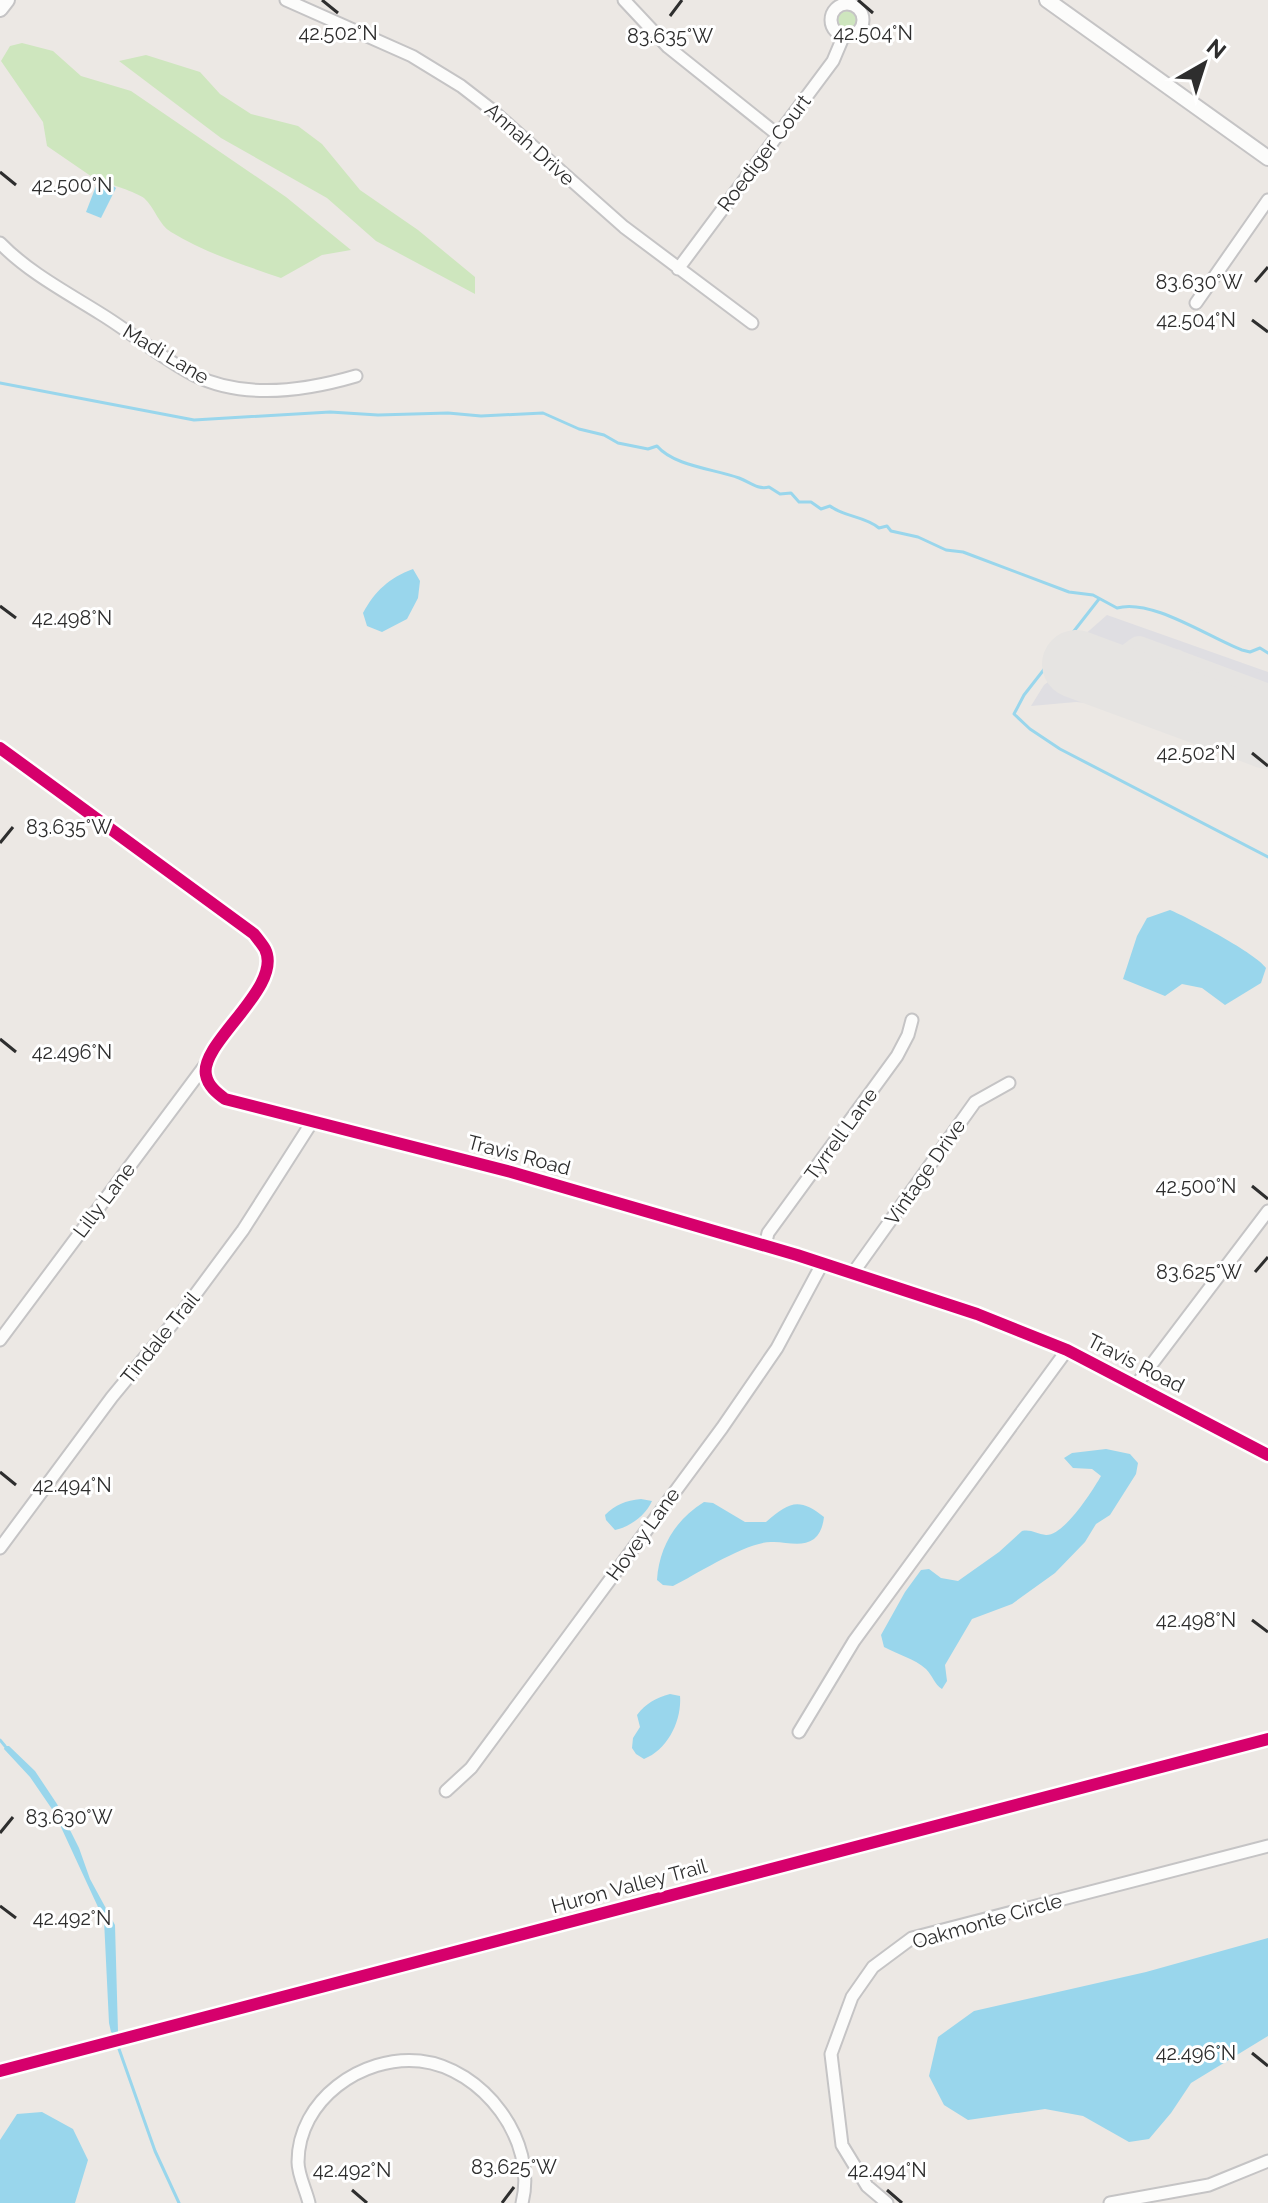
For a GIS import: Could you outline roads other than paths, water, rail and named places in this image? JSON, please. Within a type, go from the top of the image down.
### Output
[{"type":"main road","points":[[0,9],[7,0]]},
{"type":"main road","points":[[1047,0],[1268,158]]},
{"type":"street","name":"Annah Drive","points":[[286,0],[403,52],[461,86],[504,120],[592,200],[752,323]]},
{"type":"street","points":[[624,0],[668,47],[778,135]]},
{"type":"street","name":"Roediger Court","points":[[678,269],[833,61],[844,35]]},
{"type":"street","points":[[1196,303],[1268,200]]},
{"type":"street","name":"Madi Lane","points":[[0,243],[39,275],[182,368],[209,382],[243,389],[292,389],[316,388],[356,376]]},
{"type":"street","points":[[0,748],[254,934],[266,950],[267,964],[259,985],[209,1060]]},
{"type":"street","name":"Tyrrell Lane","points":[[765,1246],[768,1233],[897,1056],[912,1020]]},
{"type":"street","name":"Travis Road","points":[[209,1060],[206,1077],[225,1099],[511,1172],[765,1246],[977,1314],[1067,1350],[1268,1455]]},
{"type":"street","name":"Lilly Lane","points":[[0,1340],[209,1060]]},
{"type":"street","name":"Vintage Drive","points":[[853,1273],[975,1102],[1009,1083]]},
{"type":"street","name":"Tindale Trail","points":[[0,1548],[112,1397],[183,1311],[243,1230],[312,1122]]},
{"type":"street","points":[[1136,1385],[1268,1211]]},
{"type":"street","name":"Hovey Lane","points":[[446,1791],[471,1768],[722,1428],[777,1348],[822,1264]]},
{"type":"street","points":[[799,1732],[863,1628],[1067,1350]]},
{"type":"street","name":"Oakmonte Circle","points":[[887,2203],[867,2186],[842,2145],[831,2054],[852,1997],[873,1967],[912,1938],[1268,1846]]},
{"type":"street","points":[[309,2203],[298,2164],[300,2144],[314,2110],[346,2079],[363,2069],[382,2063],[421,2061],[462,2075],[493,2102],[515,2133],[524,2160],[526,2187],[522,2203]]},
{"type":"street","points":[[1110,2203],[1148,2201],[1209,2185],[1268,2161]]},
{"type":"water","points":[[98,181],[108,182],[116,188],[101,218],[86,212]]},
{"type":"water","points":[[413,569],[420,581],[418,598],[407,619],[382,632],[367,626],[363,613],[372,598],[390,581]]},
{"type":"water","points":[[1170,910],[1222,937],[1260,962],[1266,968],[1261,983],[1225,1005],[1202,988],[1182,984],[1165,996],[1123,979],[1137,936],[1147,918]]},
{"type":"water","points":[[1106,1449],[1130,1454],[1138,1463],[1136,1474],[1110,1515],[1096,1524],[1085,1542],[1055,1573],[1012,1604],[972,1619],[945,1665],[947,1681],[942,1689],[922,1665],[884,1647],[881,1635],[921,1570],[929,1569],[941,1578],[958,1581],[1022,1531],[1046,1535],[1061,1528],[1101,1476],[1092,1469],[1073,1468],[1064,1458],[1072,1453]]},
{"type":"water","points":[[641,1499],[652,1501],[642,1516],[632,1523],[615,1530],[606,1520],[605,1515],[617,1506]]},
{"type":"water","points":[[704,1502],[713,1503],[745,1522],[766,1522],[794,1504],[808,1507],[824,1517],[818,1534],[809,1542],[761,1543],[735,1553],[673,1586],[663,1585],[657,1580],[665,1545],[677,1525]]},
{"type":"water","points":[[670,1694],[680,1696],[676,1724],[660,1749],[644,1759],[632,1748],[633,1738],[640,1727],[637,1715],[644,1707]]},
{"type":"water","points":[[9,1746],[35,1771],[57,1804],[79,1848],[90,1879],[115,1925],[118,2032],[115,2035],[109,2023],[104,1920],[54,1812],[30,1777],[4,1749]]},
{"type":"water","points":[[1268,1938],[1268,2036],[1191,2083],[1149,2139],[1129,2142],[1083,2116],[1045,2109],[968,2120],[944,2105],[929,2076],[938,2037],[974,2011],[1146,1972]]},
{"type":"water","points":[[42,2112],[73,2129],[88,2160],[75,2203],[0,2203],[0,2140],[17,2114]]},
{"type":"waterway","points":[[0,383],[194,420],[330,412],[481,416],[543,413],[618,443],[648,449],[657,446],[684,463],[739,478],[757,487],[769,487],[780,494],[791,493],[799,502],[811,502],[821,509],[830,506],[879,528],[887,526],[891,531],[918,537],[946,550],[963,552],[1069,592],[1093,595],[1117,608],[1131,606],[1163,613],[1242,650],[1250,652],[1260,648],[1268,653]]},
{"type":"waterway","points":[[1099,599],[1024,695],[1014,714],[1060,749],[1268,857]]},
{"type":"waterway","points":[[0,1740],[5,1746]]},
{"type":"waterway","points":[[119,2049],[155,2151],[179,2203]]}]
